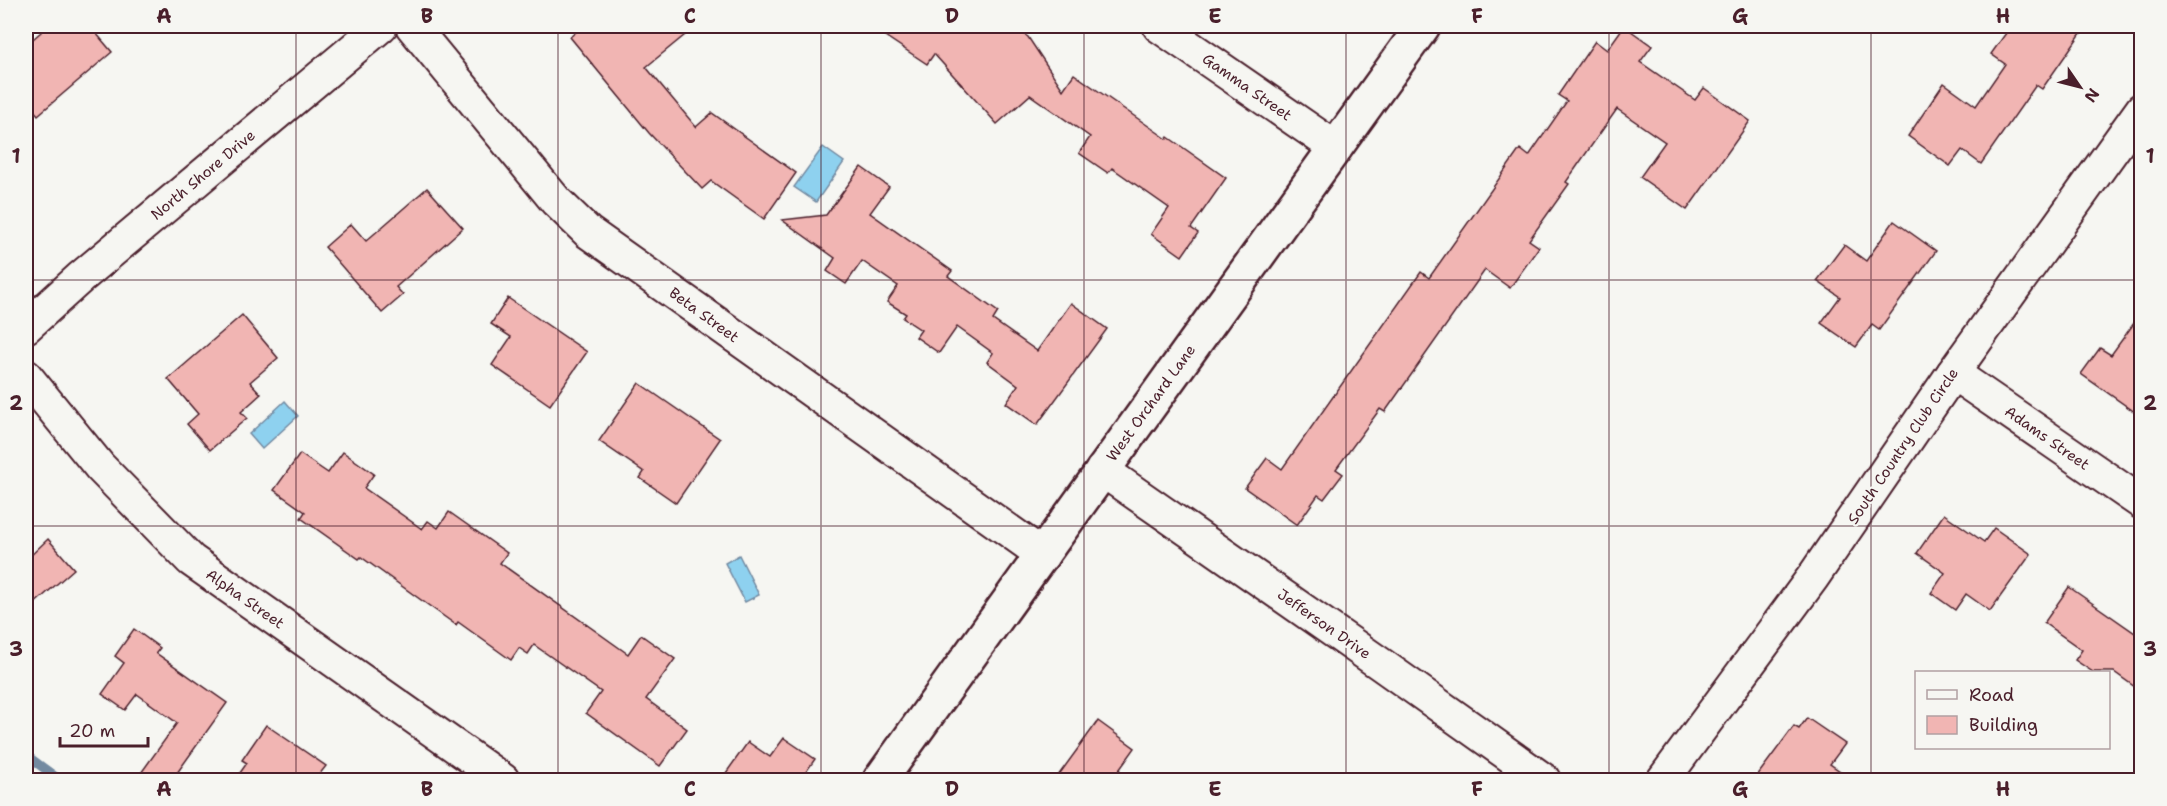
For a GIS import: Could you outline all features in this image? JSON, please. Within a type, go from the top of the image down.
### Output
[{"type":"street","name":"North Shore Drive","points":[[26,327],[80,278],[381,26]]},
{"type":"street","name":"Beta Street","points":[[412,26],[556,201],[588,232],[1043,555]]},
{"type":"street","name":"Gamma Street","points":[[1159,26],[1336,148]]},
{"type":"street","name":"West Orchard Lane","points":[[880,780],[1423,26]]},
{"type":"street","name":"South Country Club Circle","points":[[1663,780],[1813,577],[1953,373],[2142,109]]},
{"type":"street","name":"Adams Street","points":[[1953,373],[2142,503]]},
{"type":"street","name":"Alpha Street","points":[[26,376],[100,467],[191,560],[503,780]]},
{"type":"street","name":"Jefferson Drive","points":[[1102,470],[1544,780]]},
{"type":"water","points":[[823,147],[844,162],[816,202],[794,187]]},
{"type":"water","points":[[285,401],[298,416],[262,449],[249,434]]},
{"type":"water","points":[[739,555],[759,595],[745,602],[725,563]]},
{"type":"building","points":[[48,26],[90,26],[112,52],[38,115],[26,101],[26,45]]},
{"type":"building","points":[[583,26],[696,26],[646,67],[696,127],[712,113],[796,173],[764,219],[711,181],[702,189],[649,133],[570,37]]},
{"type":"building","points":[[870,26],[1012,26],[1028,37],[1063,90],[1074,74],[1226,178],[1191,228],[1198,233],[1182,256],[1151,234],[1169,208],[1112,168],[1108,173],[1079,153],[1090,137],[1030,95],[997,124],[934,54],[927,64]]},
{"type":"building","points":[[1624,26],[1652,46],[1640,62],[1695,100],[1704,88],[1750,121],[1687,210],[1640,177],[1665,142],[1617,109],[1566,182],[1569,184],[1529,240],[1539,247],[1510,288],[1485,270],[1385,412],[1380,409],[1336,469],[1343,474],[1324,499],[1318,495],[1297,525],[1245,488],[1267,458],[1282,469],[1421,272],[1429,278],[1520,149],[1529,156],[1567,101],[1558,95],[1595,41],[1607,50]]},
{"type":"building","points":[[2011,26],[2086,26],[2042,89],[2036,85],[1981,164],[1962,150],[1950,166],[1908,136],[1944,83],[1976,106],[2005,64],[1991,54]]},
{"type":"building","points":[[861,167],[889,187],[870,213],[952,271],[948,276],[998,312],[993,320],[1037,351],[1071,303],[1107,329],[1037,425],[1006,403],[1018,385],[987,362],[993,353],[957,327],[939,353],[916,337],[921,330],[903,318],[906,314],[887,302],[898,286],[862,261],[846,284],[827,271],[835,258],[782,220],[826,215]]},
{"type":"building","points":[[427,188],[463,228],[396,287],[403,295],[382,313],[325,247],[351,224],[366,241]]},
{"type":"building","points":[[1894,221],[1936,251],[1879,330],[1872,325],[1856,347],[1821,323],[1840,297],[1817,281],[1844,245],[1866,261]]},
{"type":"building","points":[[508,298],[587,352],[550,405],[492,365],[511,337],[491,324]]},
{"type":"building","points":[[2142,312],[2142,417],[2081,374],[2100,348],[2111,355]]},
{"type":"building","points":[[242,315],[278,358],[250,382],[261,394],[241,412],[247,418],[210,450],[187,424],[198,414],[168,379]]},
{"type":"building","points":[[639,383],[720,439],[676,503],[640,478],[644,472],[599,441]]},
{"type":"building","points":[[343,452],[374,474],[364,488],[422,529],[428,521],[438,528],[449,512],[507,553],[500,563],[628,654],[641,635],[675,659],[646,699],[687,729],[660,766],[586,713],[601,692],[534,645],[528,654],[519,648],[511,660],[458,622],[456,625],[361,557],[359,559],[301,518],[305,512],[274,490],[300,454],[328,473]]},
{"type":"building","points":[[1944,514],[1984,542],[1994,528],[2031,554],[1990,611],[1966,594],[1955,610],[1931,593],[1945,573],[1917,553]]},
{"type":"building","points":[[48,539],[74,569],[26,611],[26,560]]},
{"type":"building","points":[[2069,587],[2142,638],[2142,692],[2114,672],[2092,671],[2075,660],[2082,650],[2044,623]]},
{"type":"building","points":[[134,629],[160,648],[156,653],[227,703],[172,780],[136,780],[177,723],[137,694],[125,710],[102,694],[124,663],[115,656]]},
{"type":"building","points":[[1807,718],[1845,744],[1830,764],[1853,780],[1754,780],[1794,726],[1799,729]]},
{"type":"building","points":[[1098,721],[1135,748],[1112,780],[1055,780]]},
{"type":"building","points":[[266,725],[326,766],[315,780],[235,780],[247,763],[242,760]]},
{"type":"building","points":[[784,738],[815,759],[801,779],[804,780],[721,780],[748,742],[770,757]]},
{"type":"waterway","points":[[26,755],[60,780]]}]
